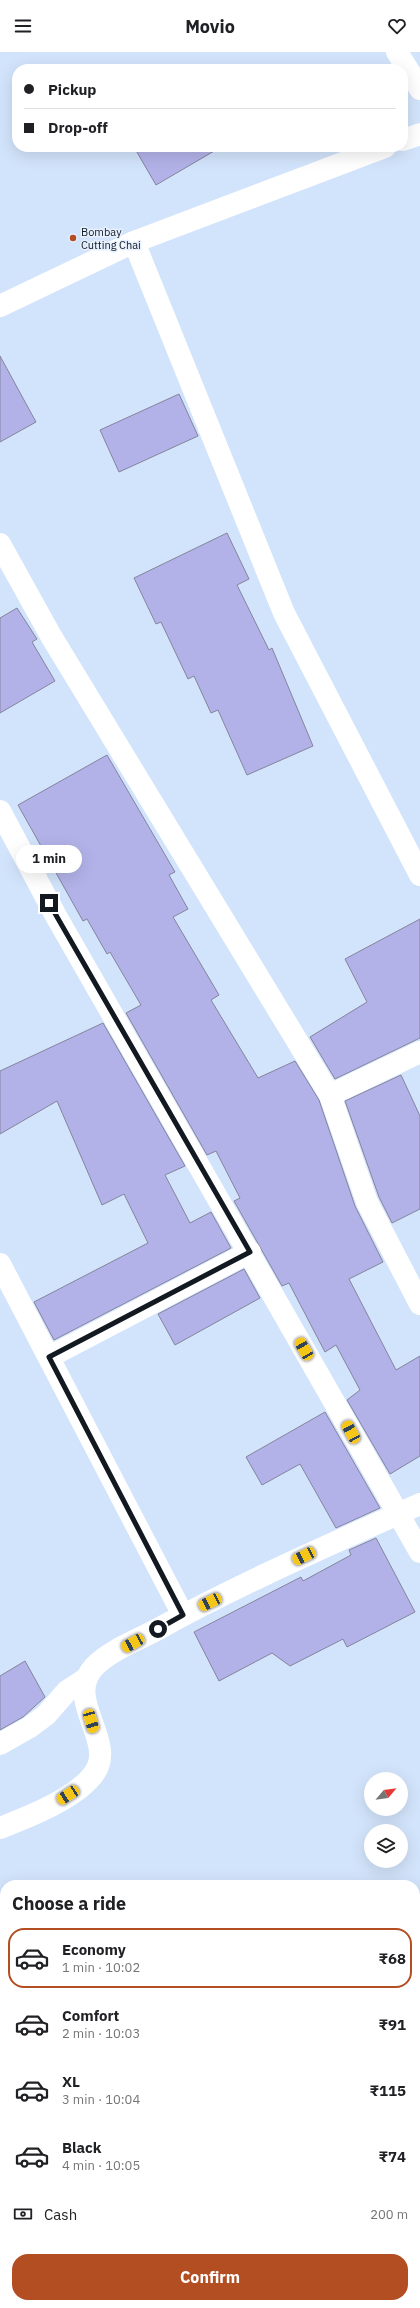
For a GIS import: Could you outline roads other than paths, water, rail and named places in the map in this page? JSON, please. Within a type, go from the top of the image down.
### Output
[{"type":"street","points":[[397,52],[405,64]]},
{"type":"street","points":[[408,69],[420,88]]},
{"type":"street","points":[[408,138],[420,134]]},
{"type":"street","points":[[0,306],[134,242],[372,152]]},
{"type":"street","points":[[134,242],[284,613],[420,875]]},
{"type":"street","points":[[0,544],[52,636],[330,1095],[368,1202],[420,1304]]},
{"type":"street","points":[[0,811],[56,916],[250,1252],[420,1552]]},
{"type":"street","points":[[330,1095],[420,1052]]},
{"type":"street","points":[[49,1357],[250,1252]]},
{"type":"street","points":[[0,1264],[183,1615]]},
{"type":"street","points":[[0,1744],[30,1727],[46,1714],[67,1691],[84,1680],[94,1667],[108,1657],[183,1615],[304,1556],[420,1504]]},
{"type":"street","points":[[0,1828],[56,1803],[81,1787],[96,1772],[101,1755],[84,1697],[84,1680]]},
{"type":"place","name":"Bombay Cutting Chai","points":[[73,238]]}]
